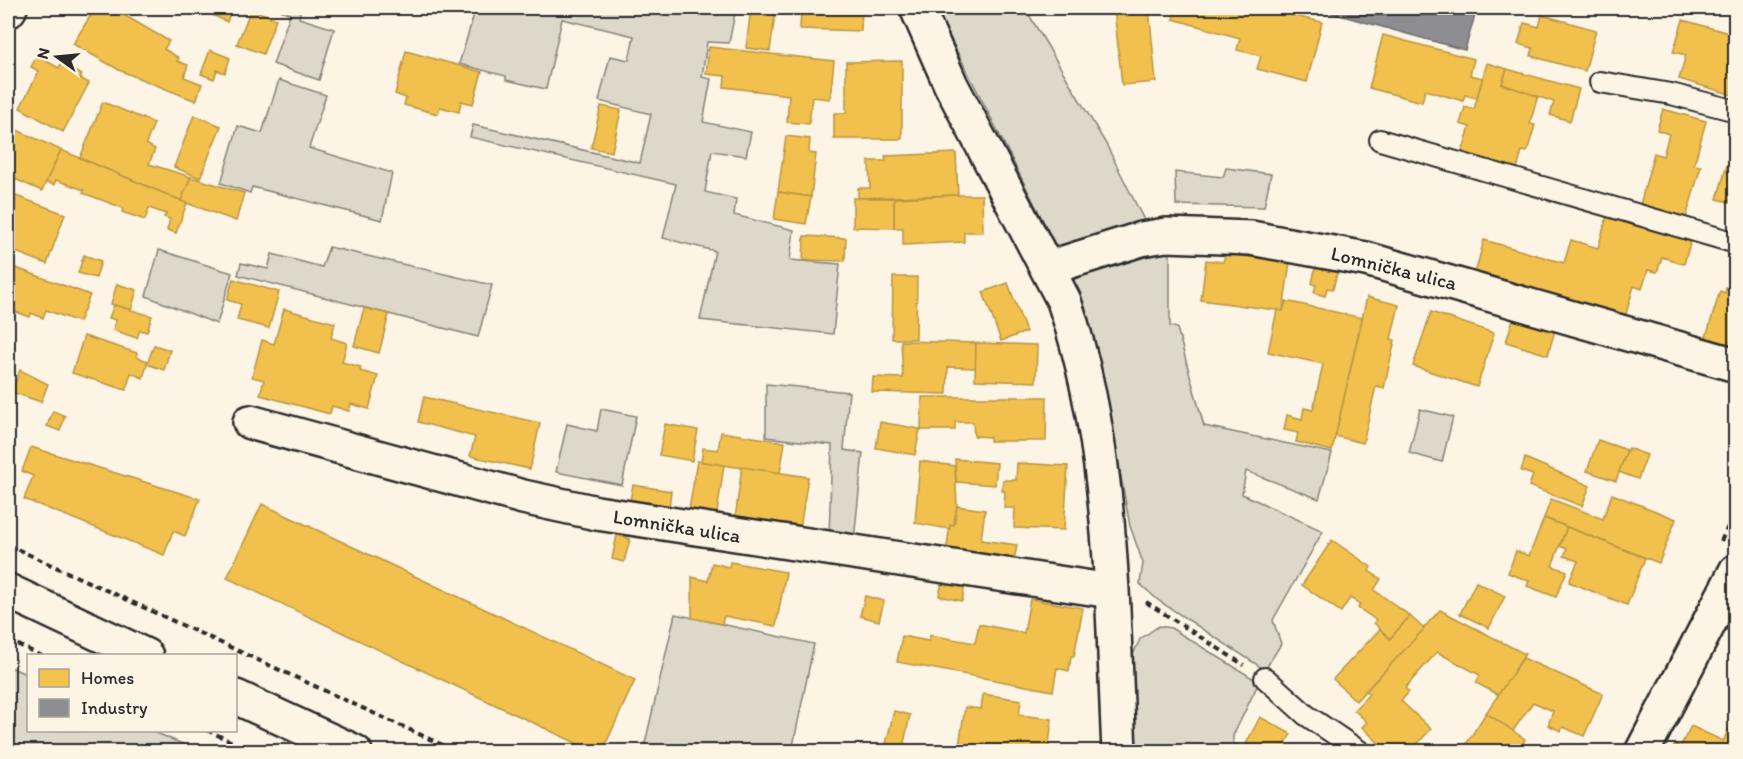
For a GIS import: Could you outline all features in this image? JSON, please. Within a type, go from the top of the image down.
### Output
[{"type":"street","points":[[917,8],[951,85],[1064,301],[1085,375],[1103,487],[1111,586],[1119,752]]},
{"type":"street","name":"Lomnička ulica","points":[[1048,268],[1141,239],[1166,236],[1251,238],[1366,259],[1736,365]]},
{"type":"street","name":"Lomnička ulica","points":[[250,422],[523,497],[597,513],[1111,586]]},
{"type":"street","points":[[1642,752],[1736,571]]},
{"type":"street","points":[[8,591],[142,654]]},
{"type":"street","points":[[237,697],[355,752]]},
{"type":"lane","points":[[1600,82],[1671,94],[1736,111]]},
{"type":"lane","points":[[1380,140],[1736,243]]},
{"type":"lane","points":[[1264,678],[1306,715],[1361,752]]},
{"type":"path","points":[[8,545],[458,752]]},
{"type":"path","points":[[1111,586],[1264,678]]},
{"type":"path","points":[[8,640],[38,654]]},
{"type":"path","points":[[211,732],[253,752]]},
{"type":"shaded area","points":[[276,8],[301,8],[299,18],[334,29],[319,80],[273,64],[290,14]]},
{"type":"shaded area","points":[[476,8],[736,8],[729,43],[707,42],[702,77],[711,79],[703,122],[751,132],[746,156],[712,151],[705,192],[736,199],[734,215],[794,230],[790,260],[840,264],[833,334],[700,320],[715,251],[663,238],[676,184],[470,137],[473,125],[640,163],[651,114],[599,101],[610,56],[629,60],[634,36],[562,19],[546,89],[506,80],[506,76],[459,64]]},
{"type":"shaded area","points":[[935,8],[1025,8],[1106,144],[1148,228],[1065,249],[1055,244]]},
{"type":"shaded area","points":[[279,80],[326,95],[309,148],[392,173],[382,220],[252,187],[250,193],[221,183],[238,126],[262,133]]},
{"type":"shaded area","points":[[1226,168],[1271,174],[1264,207],[1176,205],[1175,172],[1223,177]]},
{"type":"shaded area","points":[[1170,245],[1170,326],[1177,328],[1204,426],[1332,453],[1319,499],[1246,471],[1242,494],[1323,531],[1273,620],[1281,644],[1265,670],[1159,601],[1140,584],[1143,563],[1130,526],[1102,374],[1071,271]]},
{"type":"shaded area","points":[[329,247],[492,285],[478,337],[238,275],[241,263],[268,269],[272,254],[322,267]]},
{"type":"shaded area","points":[[159,250],[232,273],[217,324],[146,296]]},
{"type":"shaded area","points":[[766,384],[849,392],[844,450],[863,453],[854,540],[829,536],[832,445],[766,437]]},
{"type":"shaded area","points":[[601,409],[636,416],[622,485],[556,472],[567,424],[597,431]]},
{"type":"shaded area","points":[[1420,409],[1453,417],[1442,462],[1409,453]]},
{"type":"shaded area","points":[[675,614],[814,644],[792,751],[643,752]]},
{"type":"shaded area","points":[[1159,626],[1171,628],[1259,682],[1233,736],[1233,743],[1249,751],[1136,751],[1133,655],[1140,639]]},
{"type":"shaded area","points":[[8,666],[27,675],[27,732],[154,732],[199,751],[8,751]]},
{"type":"building: Homes","points":[[95,8],[112,8],[169,41],[164,49],[179,58],[177,61],[188,65],[184,77],[202,84],[196,101],[121,71],[73,44]]},
{"type":"building: Homes","points":[[161,8],[174,8],[171,13]]},
{"type":"building: Homes","points":[[198,8],[232,8],[227,22]]},
{"type":"building: Homes","points":[[751,8],[776,8],[770,51],[746,48]]},
{"type":"building: Homes","points":[[801,8],[862,8],[861,31],[800,29]]},
{"type":"building: Homes","points":[[1114,8],[1149,8],[1156,82],[1122,85]]},
{"type":"building: Homes","points":[[1176,8],[1260,8],[1322,22],[1307,82],[1257,69],[1261,56],[1237,50],[1240,38],[1173,19]]},
{"type":"building: Homes","points":[[251,9],[276,19],[263,54],[237,44]]},
{"type":"building: Homes","points":[[1542,15],[1596,30],[1585,71],[1531,56],[1533,48],[1518,44],[1524,23],[1539,27]]},
{"type":"building: Homes","points":[[1683,20],[1736,35],[1736,96],[1679,79],[1686,55],[1673,52]]},
{"type":"building: Homes","points":[[1383,35],[1474,59],[1470,75],[1483,78],[1477,98],[1465,95],[1463,101],[1425,90],[1422,102],[1369,88]]},
{"type":"building: Homes","points":[[709,47],[834,61],[830,99],[812,97],[809,124],[787,122],[789,95],[724,87],[725,76],[706,74]]},
{"type":"building: Homes","points":[[210,50],[230,58],[225,73],[217,70],[214,79],[201,74]]},
{"type":"building: Homes","points":[[406,51],[482,72],[473,104],[461,101],[459,112],[440,107],[438,114],[404,105],[406,98],[395,94]]},
{"type":"building: Homes","points":[[37,56],[59,68],[61,64],[82,75],[80,78],[89,83],[63,132],[20,108],[39,71],[31,67]]},
{"type":"building: Homes","points":[[902,61],[902,139],[834,139],[834,113],[846,113],[846,62]]},
{"type":"building: Homes","points":[[1487,63],[1507,69],[1502,84],[1538,95],[1530,124],[1535,125],[1527,152],[1522,151],[1517,169],[1462,153],[1470,127],[1460,124],[1465,107],[1474,109]]},
{"type":"building: Homes","points":[[1507,69],[1579,89],[1570,121],[1550,115],[1554,102],[1502,84]]},
{"type":"building: Homes","points":[[103,102],[154,123],[146,144],[155,149],[149,164],[191,177],[181,201],[80,158]]},
{"type":"building: Homes","points":[[601,106],[621,110],[612,152],[591,148]]},
{"type":"building: Homes","points":[[1663,109],[1706,121],[1694,165],[1701,166],[1686,218],[1640,205],[1654,153],[1663,156],[1669,134],[1657,130]]},
{"type":"building: Homes","points":[[194,115],[221,126],[200,178],[174,167]]},
{"type":"building: Homes","points":[[8,126],[61,150],[42,191],[8,176]]},
{"type":"building: Homes","points":[[786,136],[810,139],[809,153],[816,154],[811,197],[778,192]]},
{"type":"building: Homes","points":[[61,150],[187,203],[176,233],[167,230],[170,219],[164,217],[166,214],[149,208],[145,220],[122,212],[123,208],[83,193],[84,190],[56,180],[54,185],[46,182]]},
{"type":"building: Homes","points":[[956,153],[958,195],[858,198],[858,188],[870,188],[869,161],[886,161],[885,156]]},
{"type":"building: Homes","points":[[1736,157],[1736,204],[1717,199],[1727,165]]},
{"type":"building: Homes","points":[[191,177],[244,193],[236,221],[181,201]]},
{"type":"building: Homes","points":[[778,192],[811,197],[806,224],[774,219]]},
{"type":"building: Homes","points":[[8,193],[65,214],[47,264],[8,249]]},
{"type":"building: Homes","points":[[982,195],[983,232],[964,232],[964,242],[903,245],[903,228],[894,228],[894,198]]},
{"type":"building: Homes","points":[[853,198],[894,198],[894,228],[853,227]]},
{"type":"building: Homes","points":[[1607,216],[1691,240],[1684,264],[1662,257],[1657,272],[1648,270],[1642,289],[1634,286],[1625,317],[1475,274],[1484,240],[1564,263],[1571,240],[1598,248]]},
{"type":"building: Homes","points":[[804,236],[846,238],[845,261],[803,260]]},
{"type":"building: Homes","points":[[1228,246],[1241,248],[1240,256],[1290,262],[1283,311],[1201,300],[1206,260],[1223,262]]},
{"type":"building: Homes","points":[[84,255],[101,261],[96,278],[78,273]]},
{"type":"building: Homes","points":[[1316,264],[1338,269],[1333,289],[1327,288],[1325,296],[1314,293],[1316,285],[1312,284]]},
{"type":"building: Homes","points":[[8,265],[90,295],[79,322],[46,310],[43,318],[31,313],[30,317],[8,309]]},
{"type":"building: Homes","points":[[893,277],[917,277],[916,339],[892,339]]},
{"type":"building: Homes","points":[[233,279],[279,292],[269,328],[237,320],[241,304],[227,300]]},
{"type":"building: Homes","points":[[1008,283],[1026,332],[1001,341],[983,292]]},
{"type":"building: Homes","points":[[117,284],[137,290],[131,310],[111,304]]},
{"type":"building: Homes","points":[[1726,287],[1736,290],[1736,357],[1703,347],[1720,291],[1725,293]]},
{"type":"building: Homes","points":[[1367,297],[1399,305],[1391,339],[1395,340],[1384,388],[1376,386],[1363,443],[1335,436]]},
{"type":"building: Homes","points":[[1286,301],[1362,318],[1332,451],[1296,442],[1298,433],[1284,430],[1287,415],[1302,419],[1304,408],[1313,410],[1323,364],[1268,352],[1277,310],[1283,311]]},
{"type":"building: Homes","points":[[114,305],[152,316],[147,332],[140,330],[137,338],[113,330],[116,320],[109,318]]},
{"type":"building: Homes","points":[[364,308],[389,314],[379,353],[354,346]]},
{"type":"building: Homes","points":[[284,309],[335,323],[331,338],[347,343],[342,362],[361,367],[360,371],[378,376],[369,409],[351,404],[349,411],[332,406],[330,414],[260,395],[264,380],[252,377],[262,340],[274,344]]},
{"type":"building: Homes","points":[[1431,312],[1494,333],[1477,387],[1413,366]]},
{"type":"building: Homes","points":[[1515,313],[1556,326],[1548,355],[1506,342]]},
{"type":"building: Homes","points":[[84,336],[137,353],[136,357],[148,361],[143,378],[131,373],[126,390],[72,373]]},
{"type":"building: Homes","points":[[901,341],[976,343],[976,368],[948,367],[947,394],[872,392],[873,377],[903,378]]},
{"type":"building: Homes","points":[[976,343],[1037,345],[1036,382],[975,380]]},
{"type":"building: Homes","points":[[154,345],[170,350],[164,370],[147,364]]},
{"type":"building: Homes","points":[[20,370],[48,384],[41,402],[12,392]]},
{"type":"building: Homes","points":[[424,397],[540,423],[530,469],[470,456],[475,437],[418,422]]},
{"type":"building: Homes","points":[[922,397],[1047,397],[1046,441],[990,441],[990,437],[974,436],[973,422],[955,422],[955,430],[921,430]]},
{"type":"building: Homes","points":[[53,411],[65,416],[60,431],[47,426]]},
{"type":"building: Homes","points":[[880,422],[920,429],[915,455],[876,448]]},
{"type":"building: Homes","points":[[665,424],[698,430],[692,461],[659,455]]},
{"type":"building: Homes","points":[[721,432],[785,442],[780,473],[701,462],[703,448],[718,450]]},
{"type":"building: Homes","points":[[1598,440],[1627,450],[1616,481],[1587,471]]},
{"type":"building: Homes","points":[[31,447],[200,499],[185,536],[173,531],[164,555],[24,499],[33,476],[22,471]]},
{"type":"building: Homes","points":[[1628,448],[1647,455],[1638,479],[1619,472]]},
{"type":"building: Homes","points":[[1525,458],[1590,486],[1582,506],[1529,486],[1533,475],[1521,471]]},
{"type":"building: Homes","points":[[955,459],[997,463],[995,485],[956,482]]},
{"type":"building: Homes","points":[[697,461],[724,465],[716,520],[688,516]]},
{"type":"building: Homes","points":[[920,461],[955,466],[957,506],[954,525],[950,525],[949,529],[915,523]]},
{"type":"building: Homes","points":[[1017,463],[1068,466],[1064,530],[1014,528],[1015,508],[1004,508],[1005,491],[1002,491],[1003,480],[1016,480]]},
{"type":"building: Homes","points":[[742,467],[808,477],[800,529],[735,519]]},
{"type":"building: Homes","points":[[633,485],[671,491],[669,509],[634,503],[635,500],[630,500]]},
{"type":"building: Homes","points":[[1612,494],[1676,519],[1659,563],[1544,518],[1551,499],[1603,519]]},
{"type":"building: Homes","points":[[262,504],[635,680],[602,752],[595,752],[227,578]]},
{"type":"building: Homes","points":[[957,506],[985,510],[981,540],[1017,545],[1013,566],[946,553],[950,525],[954,525]]},
{"type":"building: Homes","points":[[1544,518],[1567,527],[1552,566],[1567,571],[1556,597],[1527,586],[1529,581],[1508,573],[1516,551],[1529,556]]},
{"type":"building: Homes","points":[[1567,527],[1645,558],[1627,605],[1569,582],[1578,561],[1564,556],[1567,549],[1560,546]]},
{"type":"building: Homes","points":[[617,535],[630,539],[624,562],[612,559]]},
{"type":"building: Homes","points":[[1332,540],[1371,567],[1369,571],[1381,579],[1374,590],[1410,616],[1390,639],[1374,623],[1376,620],[1358,608],[1360,604],[1350,598],[1341,612],[1302,585]]},
{"type":"building: Homes","points":[[730,562],[786,572],[776,626],[724,616],[722,624],[692,618],[692,577],[708,581],[712,563],[729,567]]},
{"type":"building: Homes","points":[[944,574],[966,579],[962,601],[939,596]]},
{"type":"building: Homes","points":[[1476,582],[1505,596],[1489,628],[1460,614]]},
{"type":"building: Homes","points":[[865,596],[884,601],[879,621],[860,616]]},
{"type":"building: Homes","points":[[1030,599],[1083,608],[1069,671],[1057,668],[1053,691],[897,662],[902,636],[929,641],[930,635],[975,643],[979,624],[1024,633]]},
{"type":"building: Homes","points":[[1440,610],[1525,654],[1499,695],[1476,683],[1480,675],[1437,652],[1405,688],[1409,692],[1401,701],[1431,729],[1410,752],[1388,752],[1362,727],[1367,722],[1354,710],[1369,694],[1366,691]]},
{"type":"building: Homes","points":[[1410,616],[1424,629],[1356,701],[1333,679],[1380,629],[1390,639]]},
{"type":"building: Homes","points":[[1523,658],[1603,694],[1584,736],[1563,727],[1561,731],[1548,725],[1553,711],[1533,702],[1513,731],[1486,713]]},
{"type":"building: Homes","points":[[983,694],[1021,700],[1019,715],[1052,719],[1048,752],[995,752],[959,746],[965,707],[981,709]]},
{"type":"building: Homes","points":[[894,711],[910,715],[903,748],[886,744]]},
{"type":"building: Homes","points":[[1486,713],[1525,739],[1520,752],[1461,752]]},
{"type":"building: Homes","points":[[1735,716],[1736,752],[1671,752],[1675,744],[1680,747],[1691,726],[1723,741]]},
{"type":"building: Homes","points":[[1260,717],[1291,734],[1281,752],[1261,752],[1246,744]]},
{"type":"building: Industry","points":[[1314,8],[1477,8],[1465,50]]}]
